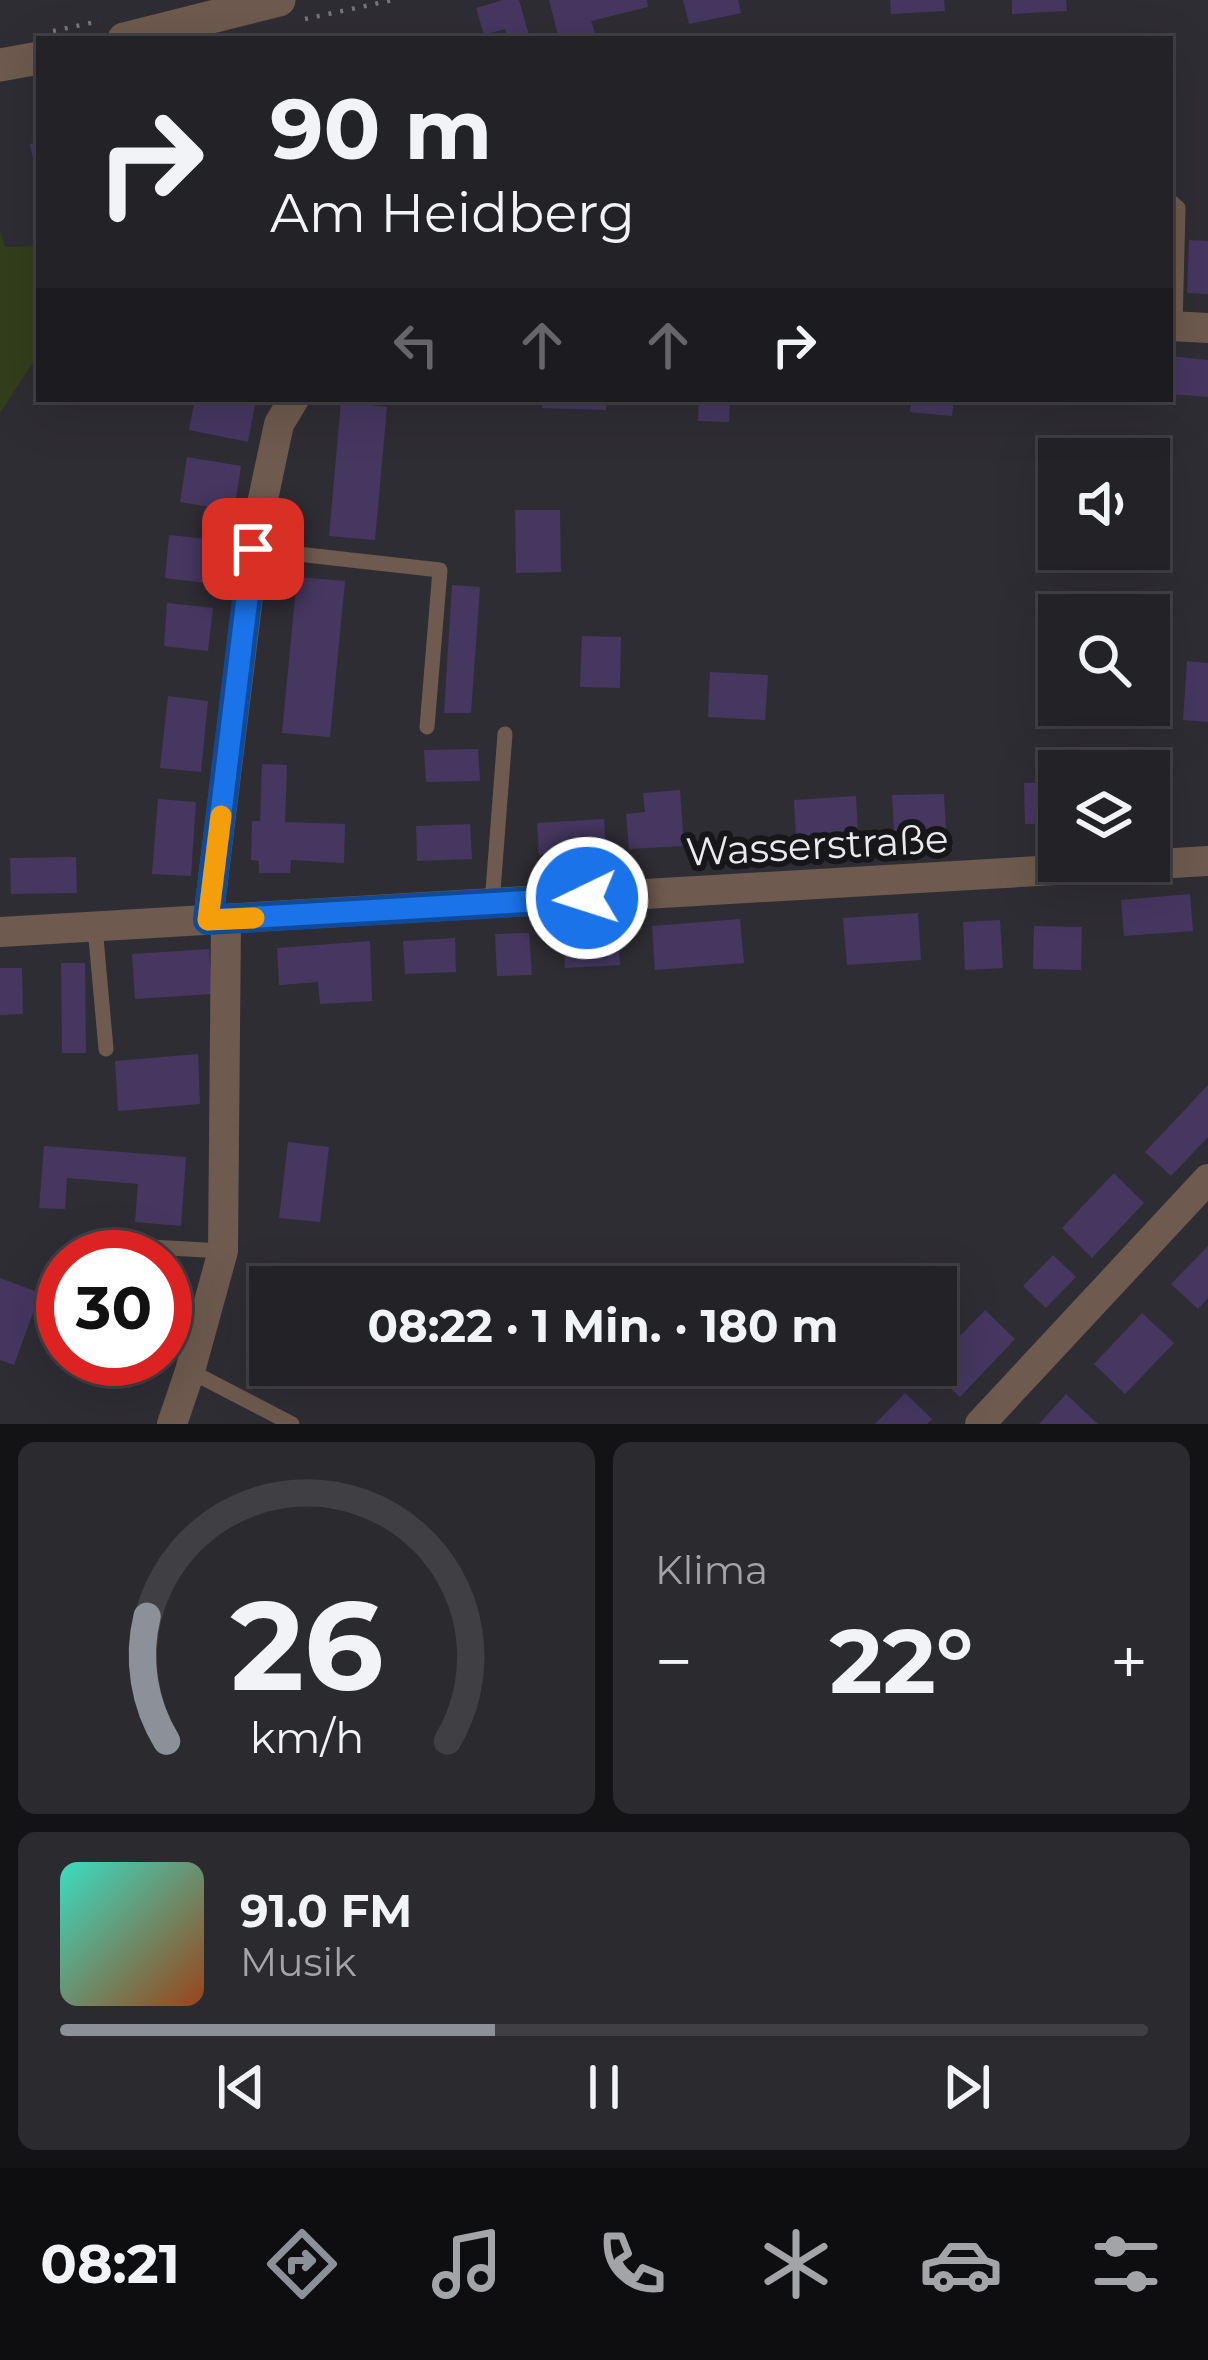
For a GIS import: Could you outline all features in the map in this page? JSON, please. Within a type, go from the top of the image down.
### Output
[{"type":"street","points":[[118,29],[279,0]]},
{"type":"street","points":[[0,64],[36,48]]},
{"type":"street","points":[[1173,326],[1208,328]]},
{"type":"street","points":[[192,1364],[223,1251],[217,920],[253,549],[279,424],[292,402]]},
{"type":"street","name":"Wasserstraße","points":[[0,932],[1208,861]]},
{"type":"street","points":[[985,1422],[1208,1178]]},
{"type":"street","points":[[172,1424],[185,1386]]},
{"type":"lane","points":[[1173,204],[1178,208],[1173,326]]},
{"type":"lane","points":[[253,549],[440,570],[427,727]]},
{"type":"lane","points":[[491,904],[505,734]]},
{"type":"lane","points":[[95,927],[106,1049]]},
{"type":"lane","points":[[192,1249],[223,1251]]},
{"type":"lane","points":[[192,1372],[292,1424]]},
{"type":"path","points":[[85,36],[118,29]]},
{"type":"green space","points":[[0,230],[5,247],[36,246],[36,358],[0,413]]},
{"type":"building","points":[[519,0],[529,36],[507,36],[505,29],[484,35],[476,8]]},
{"type":"building","points":[[549,0],[647,0],[648,7],[591,21],[596,36],[558,36]]},
{"type":"building","points":[[683,0],[738,0],[741,13],[689,24]]},
{"type":"building","points":[[890,0],[944,0],[945,11],[891,14]]},
{"type":"building","points":[[1012,0],[1066,0],[1067,11],[1012,14]]},
{"type":"building","points":[[1189,240],[1208,241],[1208,294],[1187,293]]},
{"type":"building","points":[[1173,356],[1208,360],[1208,397],[1173,394]]},
{"type":"building","points":[[194,402],[255,402],[248,442],[189,430]]},
{"type":"building","points":[[341,402],[387,407],[375,540],[329,536]]},
{"type":"building","points":[[543,402],[607,402],[606,410],[542,408]]},
{"type":"building","points":[[699,402],[730,402],[729,422],[698,421]]},
{"type":"building","points":[[912,402],[954,402],[952,416],[910,412]]},
{"type":"building","points":[[187,457],[241,466],[234,511],[180,502]]},
{"type":"building","points":[[515,510],[560,510],[561,572],[516,573]]},
{"type":"building","points":[[169,535],[218,540],[213,584],[165,578]]},
{"type":"building","points":[[297,577],[345,581],[330,737],[282,733]]},
{"type":"building","points":[[452,585],[480,587],[471,713],[444,713]]},
{"type":"building","points":[[167,603],[213,608],[208,651],[164,646]]},
{"type":"building","points":[[582,636],[621,637],[620,688],[580,687]]},
{"type":"building","points":[[1187,661],[1208,663],[1208,722],[1183,720]]},
{"type":"building","points":[[710,672],[768,675],[765,720],[708,717]]},
{"type":"building","points":[[168,696],[208,701],[201,772],[160,768]]},
{"type":"building","points":[[478,749],[480,781],[426,782],[424,750]]},
{"type":"building","points":[[262,764],[287,765],[285,822],[345,824],[344,863],[291,860],[290,873],[259,873],[259,861],[251,860],[252,821],[260,821]]},
{"type":"building","points":[[1024,783],[1038,783],[1038,824],[1025,824]]},
{"type":"building","points":[[680,790],[684,846],[629,849],[626,814],[645,812],[643,793]]},
{"type":"building","points":[[944,794],[946,830],[894,831],[892,795]]},
{"type":"building","points":[[856,796],[858,833],[796,836],[794,800]]},
{"type":"building","points":[[158,799],[196,802],[191,876],[152,874]]},
{"type":"building","points":[[604,819],[606,851],[539,855],[537,823]]},
{"type":"building","points":[[470,824],[472,859],[417,861],[416,826]]},
{"type":"building","points":[[76,857],[77,893],[11,894],[10,858]]},
{"type":"building","points":[[1190,894],[1193,931],[1124,936],[1121,900]]},
{"type":"building","points":[[918,913],[921,960],[847,965],[843,918]]},
{"type":"building","points":[[740,919],[744,963],[655,970],[652,926]]},
{"type":"building","points":[[1000,920],[1003,968],[965,970],[963,922]]},
{"type":"building","points":[[1034,926],[1082,927],[1081,970],[1033,969]]},
{"type":"building","points":[[618,929],[620,965],[565,968],[563,932]]},
{"type":"building","points":[[529,933],[532,975],[497,976],[495,934]]},
{"type":"building","points":[[455,938],[456,972],[405,974],[403,941]]},
{"type":"building","points":[[370,941],[372,1001],[320,1004],[318,982],[279,985],[277,948]]},
{"type":"building","points":[[209,949],[212,994],[135,999],[132,954]]},
{"type":"building","points":[[61,963],[85,963],[86,1053],[62,1053]]},
{"type":"building","points":[[0,968],[22,968],[23,1014],[0,1015]]},
{"type":"building","points":[[198,1054],[200,1104],[118,1111],[115,1061]]},
{"type":"building","points":[[1208,1085],[1208,1137],[1171,1176],[1145,1152]]},
{"type":"building","points":[[288,1142],[329,1147],[320,1222],[279,1218]]},
{"type":"building","points":[[44,1146],[186,1157],[181,1226],[135,1222],[138,1184],[67,1178],[65,1209],[39,1208]]},
{"type":"building","points":[[1114,1173],[1144,1203],[1092,1258],[1062,1228]]},
{"type":"building","points":[[1208,1246],[1208,1298],[1198,1309],[1171,1284]]},
{"type":"building","points":[[1053,1255],[1076,1277],[1046,1308],[1023,1286]]},
{"type":"building","points":[[0,1278],[36,1292],[36,1304],[14,1365],[0,1360]]},
{"type":"building","points":[[985,1310],[1015,1339],[960,1397],[948,1386],[957,1386],[957,1339]]},
{"type":"building","points":[[1142,1313],[1174,1343],[1125,1394],[1094,1364]]},
{"type":"building","points":[[905,1393],[932,1419],[927,1424],[875,1424]]},
{"type":"building","points":[[1066,1394],[1098,1424],[1039,1424]]},
{"type":"slow traffic","points":[[221,816],[208,920],[254,918]]},
{"type":"route","points":[[253,549],[208,920],[587,898]]}]
